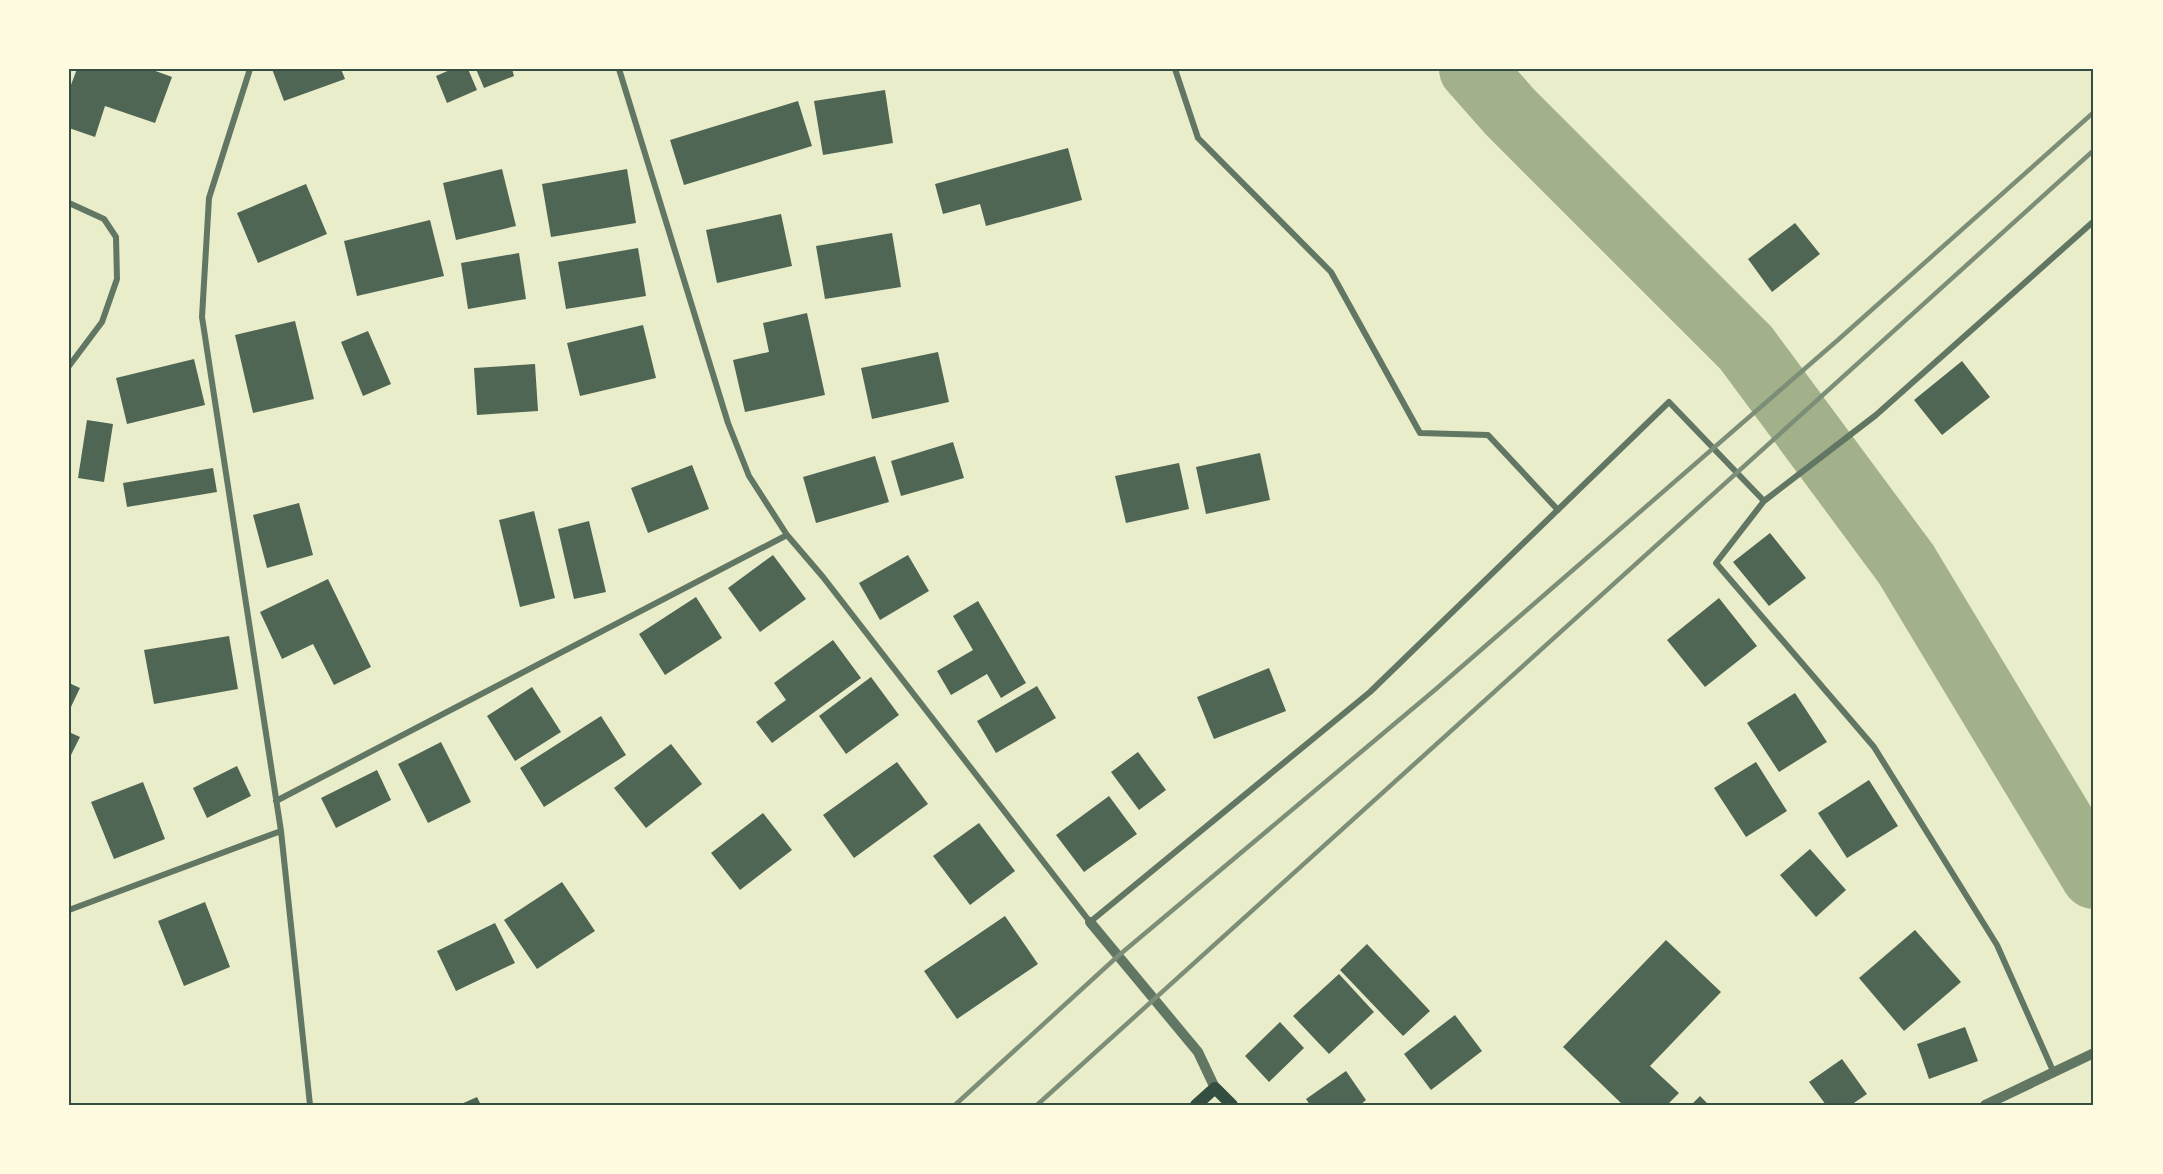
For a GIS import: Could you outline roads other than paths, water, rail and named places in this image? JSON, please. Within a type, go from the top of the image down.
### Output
[{"type":"main road","points":[[1196,1105],[1215,1088],[1232,1105]]},
{"type":"street","points":[[250,69],[209,198],[202,317],[281,831],[310,1105]]},
{"type":"street","points":[[619,69],[728,423],[749,476],[787,535],[823,577],[1090,922],[1198,1052],[1215,1088]]},
{"type":"street","points":[[1175,69],[1198,138],[1331,272],[1420,433],[1488,435],[1558,510]]},
{"type":"street","points":[[69,203],[104,219],[116,237],[117,279],[102,322],[69,366]]},
{"type":"street","points":[[2054,1073],[1997,945],[1874,747],[1716,563],[1764,501],[1876,415],[2094,221]]},
{"type":"street","points":[[1090,922],[1370,692],[1669,402],[1764,501]]},
{"type":"street","points":[[276,801],[787,535]]},
{"type":"street","points":[[69,910],[281,831]]},
{"type":"street","points":[[1985,1105],[2094,1053]]},
{"type":"waterway","points":[[1472,69],[1510,112],[1746,348],[1906,564],[2094,876]]},
{"type":"railway","points":[[955,1105],[1118,956],[1436,689],[1839,339],[2094,112]]},
{"type":"railway","points":[[1037,1105],[2094,150]]}]
